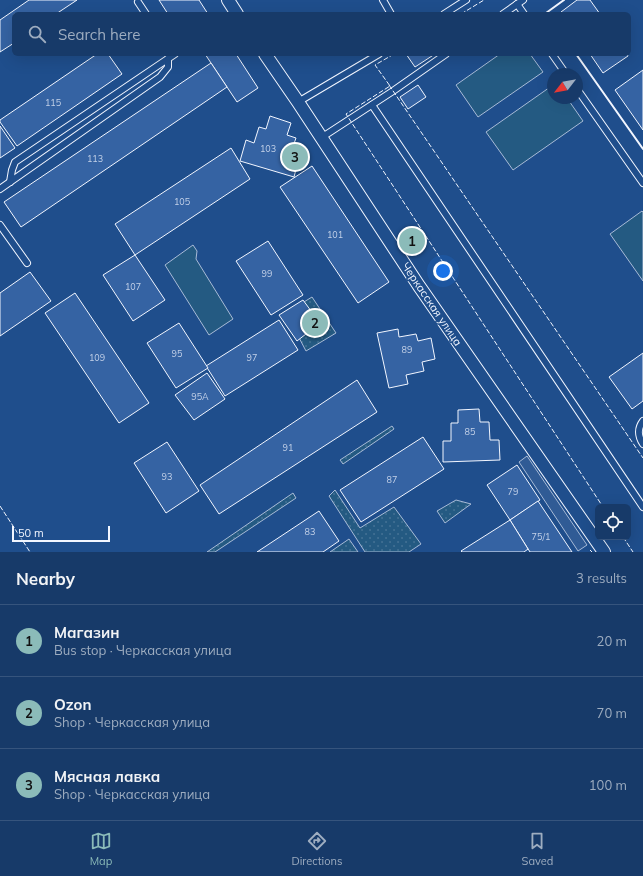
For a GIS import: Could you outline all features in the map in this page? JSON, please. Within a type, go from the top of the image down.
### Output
[{"type":"street","points":[[228,0],[234,12]]},
{"type":"street","name":"Черкасская улица","points":[[266,56],[419,286],[604,552]]},
{"type":"lane","points":[[383,0],[390,12]]},
{"type":"lane","points":[[447,12],[466,0]]},
{"type":"lane","points":[[506,12],[523,0]]},
{"type":"lane","points":[[138,2],[145,12]]},
{"type":"lane","points":[[517,4],[523,12]]},
{"type":"lane","points":[[10,182],[15,162],[172,56]]},
{"type":"lane","points":[[298,102],[376,56]]},
{"type":"lane","points":[[327,134],[372,106],[443,56]]},
{"type":"lane","points":[[553,56],[562,68]]},
{"type":"lane","points":[[0,189],[160,77],[168,67],[168,59]]},
{"type":"lane","points":[[583,98],[643,183]]},
{"type":"lane","points":[[372,106],[643,507]]},
{"type":"lane","points":[[64,128],[72,139]]},
{"type":"lane","points":[[0,225],[27,263]]},
{"type":"lane","points":[[643,421],[639,428],[638,434],[643,444]]},
{"type":"shaded area","points":[[497,56],[531,56],[543,72],[478,117],[456,85]]},
{"type":"shaded area","points":[[547,89],[547,104],[571,104],[583,121],[513,170],[486,132]]},
{"type":"shaded area","points":[[642,211],[643,212],[643,281],[610,234]]},
{"type":"shaded area","points":[[193,245],[197,251],[196,259],[233,319],[209,335],[165,265]]},
{"type":"shaded area","points":[[312,297],[336,333],[306,351],[286,313]]},
{"type":"shaded area","points":[[392,426],[394,429],[343,464],[340,460]]},
{"type":"shaded area","points":[[527,456],[587,545],[578,551],[519,462]]},
{"type":"shaded area","points":[[335,490],[360,528],[394,507],[421,544],[409,552],[365,552],[329,496]]},
{"type":"shaded area","points":[[293,493],[296,498],[215,552],[207,552]]},
{"type":"shaded area","points":[[456,500],[471,504],[445,523],[437,511]]},
{"type":"shaded area","points":[[349,539],[358,552],[330,552]]},
{"type":"building","points":[[29,0],[77,0],[59,12],[12,12],[12,44],[0,52],[0,20]]},
{"type":"building","points":[[159,0],[199,0],[207,12],[167,12]]},
{"type":"building","points":[[577,0],[590,0],[599,12],[561,12]]},
{"type":"building","points":[[94,56],[109,56],[122,74],[17,146],[0,120]]},
{"type":"building","points":[[206,56],[237,56],[258,88],[237,102]]},
{"type":"building","points":[[407,56],[432,56],[415,67]]},
{"type":"building","points":[[591,56],[628,56],[603,73]]},
{"type":"building","points":[[211,63],[227,87],[21,227],[4,202]]},
{"type":"building","points":[[643,70],[643,130],[615,90]]},
{"type":"building","points":[[418,85],[426,97],[408,109],[400,97]]},
{"type":"building","points":[[270,116],[291,123],[287,135],[296,138],[290,155],[299,158],[294,177],[240,161],[246,140],[254,143],[259,127],[266,129]]},
{"type":"building","points":[[0,126],[15,148],[0,158]]},
{"type":"building","points":[[231,148],[250,179],[135,255],[115,224]]},
{"type":"building","points":[[312,166],[389,282],[358,303],[280,187]]},
{"type":"building","points":[[268,241],[303,295],[271,315],[236,261]]},
{"type":"building","points":[[135,255],[165,300],[133,321],[103,275]]},
{"type":"building","points":[[30,272],[51,301],[0,336],[0,293]]},
{"type":"building","points":[[75,293],[149,403],[119,423],[45,313]]},
{"type":"building","points":[[303,300],[320,323],[297,341],[279,315]]},
{"type":"building","points":[[279,320],[298,350],[225,396],[206,366]]},
{"type":"building","points":[[179,323],[208,368],[176,388],[147,343]]},
{"type":"building","points":[[398,329],[399,337],[416,334],[418,341],[431,338],[435,359],[422,362],[424,371],[406,375],[408,384],[389,388],[377,333]]},
{"type":"building","points":[[643,353],[643,401],[632,409],[609,377]]},
{"type":"building","points":[[207,373],[225,399],[194,420],[175,395]]},
{"type":"building","points":[[357,380],[377,412],[219,514],[200,485]]},
{"type":"building","points":[[479,409],[480,422],[489,422],[490,440],[499,440],[500,460],[443,462],[443,441],[451,441],[451,423],[458,423],[458,410]]},
{"type":"building","points":[[423,437],[444,469],[361,522],[340,490]]},
{"type":"building","points":[[167,442],[199,491],[166,513],[134,463]]},
{"type":"building","points":[[517,465],[540,500],[510,520],[487,485]]},
{"type":"building","points":[[538,501],[572,552],[530,552],[510,520]]},
{"type":"building","points":[[319,511],[339,541],[323,552],[257,552]]},
{"type":"building","points":[[510,520],[528,549],[524,552],[461,551]]},
{"type":"fence","points":[[464,12],[484,0]]},
{"type":"fence","points":[[391,56],[375,65],[390,86],[346,114],[601,504]]},
{"type":"fence","points":[[389,85],[643,458]]},
{"type":"fence","points":[[0,506],[30,552]]},
{"type":"fence","points":[[625,540],[633,552]]},
{"type":"wall","points":[[547,12],[564,0]]},
{"type":"wall","points":[[577,56],[643,149]]},
{"type":"place","name":"Мясная лавка","points":[[295,157]]},
{"type":"place","name":"Магазин","points":[[412,241]]},
{"type":"place","name":"Ozon","points":[[315,323]]}]
